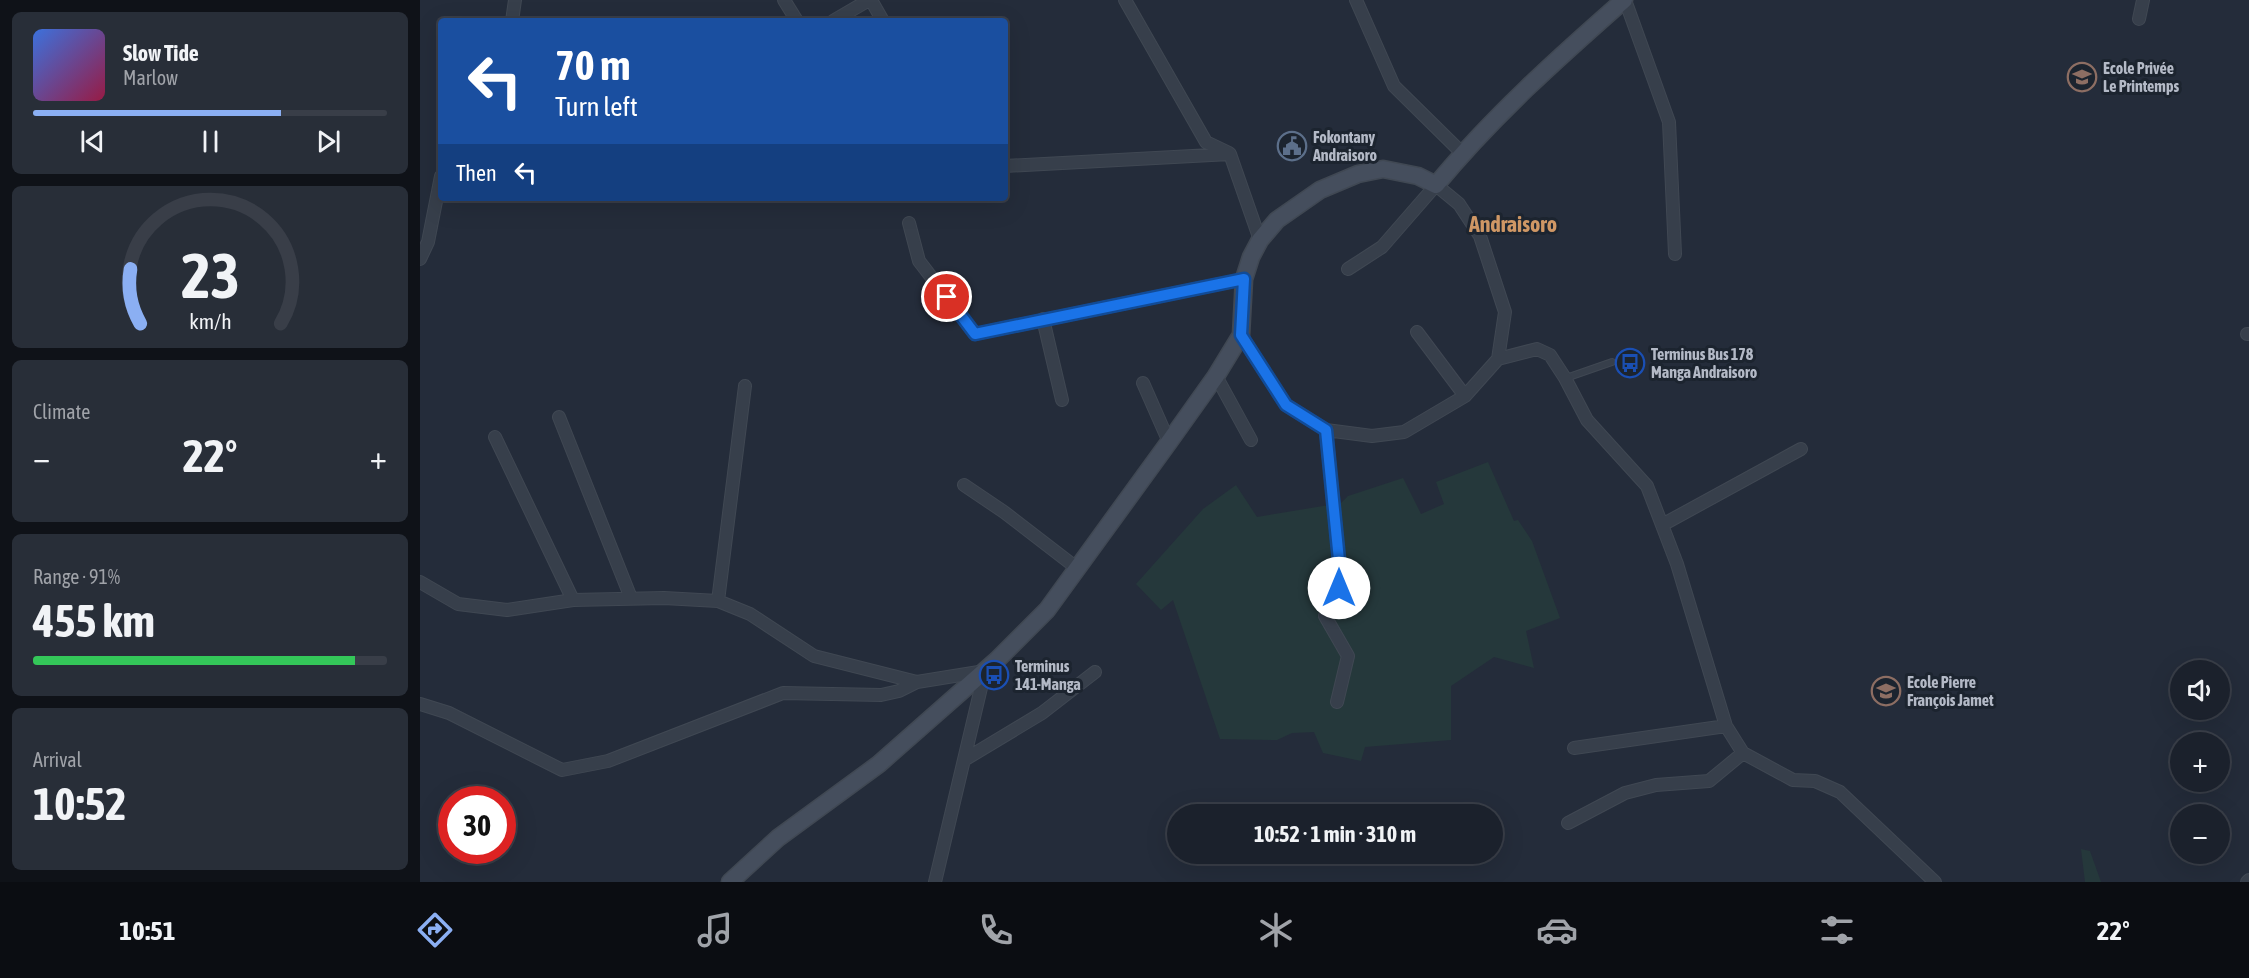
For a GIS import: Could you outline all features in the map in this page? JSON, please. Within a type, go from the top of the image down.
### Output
[{"type":"street","points":[[512,18],[514,0]]},
{"type":"street","points":[[784,0],[795,18]]},
{"type":"street","points":[[838,18],[870,0],[881,18]]},
{"type":"street","points":[[1125,0],[1206,142],[1230,154],[1260,240]]},
{"type":"street","points":[[1356,0],[1394,86],[1462,153]]},
{"type":"street","points":[[1348,269],[1383,247],[1462,153],[1556,61],[1624,0],[1669,122],[1675,254]]},
{"type":"street","points":[[2139,19],[2143,0]]},
{"type":"street","points":[[1008,166],[1230,154]]},
{"type":"street","points":[[730,882],[778,838],[879,764],[985,671],[1047,610],[1216,376],[1241,335],[1244,279],[1251,257],[1260,240],[1277,220],[1294,206],[1320,190],[1358,174],[1383,169],[1418,176],[1436,185],[1458,204],[1480,236],[1505,312],[1498,359],[1465,396],[1404,432],[1372,436],[1326,430],[1286,405],[1241,335]]},
{"type":"street","points":[[420,259],[428,242],[438,191]]},
{"type":"street","points":[[909,223],[919,261],[975,334],[1244,279]]},
{"type":"street","points":[[1043,319],[1062,400]]},
{"type":"street","points":[[1417,332],[1465,396]]},
{"type":"street","points":[[1498,359],[1537,349],[1550,355],[1587,420],[1647,486],[1677,564],[1726,726],[1743,753],[1793,780],[1815,781],[1840,792],[1935,882]]},
{"type":"street","points":[[1216,376],[1251,440]]},
{"type":"street","points":[[1143,383],[1169,442]]},
{"type":"street","points":[[718,601],[745,386]]},
{"type":"street","points":[[559,417],[631,598]]},
{"type":"street","points":[[1326,430],[1339,560],[1339,588],[1325,616],[1348,656],[1337,702]]},
{"type":"street","points":[[495,437],[573,600]]},
{"type":"street","points":[[1662,525],[1801,449]]},
{"type":"street","points":[[964,485],[1004,512],[1078,569]]},
{"type":"street","points":[[420,582],[458,604],[507,610],[573,600],[631,598],[718,601],[750,614],[814,656],[918,682]]},
{"type":"street","points":[[420,704],[449,713],[562,770],[608,761],[783,693],[881,695],[899,691],[918,682],[985,671]]},
{"type":"street","points":[[934,882],[985,671]]},
{"type":"street","points":[[964,760],[1042,713],[1095,672]]},
{"type":"street","points":[[1574,748],[1726,726]]},
{"type":"street","points":[[1568,823],[1625,793],[1656,785],[1709,781],[1743,753]]},
{"type":"lane","points":[[1565,378],[1612,362]]},
{"type":"shaded area","points":[[1488,462],[1514,521],[1518,520],[1532,541],[1560,618],[1526,631],[1534,668],[1494,657],[1451,686],[1451,740],[1365,747],[1361,761],[1323,753],[1314,732],[1292,733],[1277,740],[1220,739],[1173,600],[1161,610],[1136,584],[1203,509],[1236,485],[1257,517],[1341,503],[1348,496],[1403,478],[1421,514],[1444,504],[1436,482]]},
{"type":"shaded area","points":[[2081,849],[2090,851],[2101,882],[2085,882]]},
{"type":"place","name":"Ecole Privée Le Printemps","points":[[2082,77]]},
{"type":"place","name":"Fokontany Andraisoro","points":[[1292,146]]},
{"type":"place","name":"Terminus Bus 178 Manga Andraisoro","points":[[1630,363]]},
{"type":"place","name":"Terminus 141-Manga","points":[[994,675]]},
{"type":"place","name":"Ecole Pierre François Jamet","points":[[1886,691]]},
{"type":"district","name":"Andraisoro","points":[[1513,224]]},
{"type":"route","points":[[947,297],[975,334],[1244,279],[1241,335],[1286,405],[1326,430],[1339,560],[1339,588]]}]
